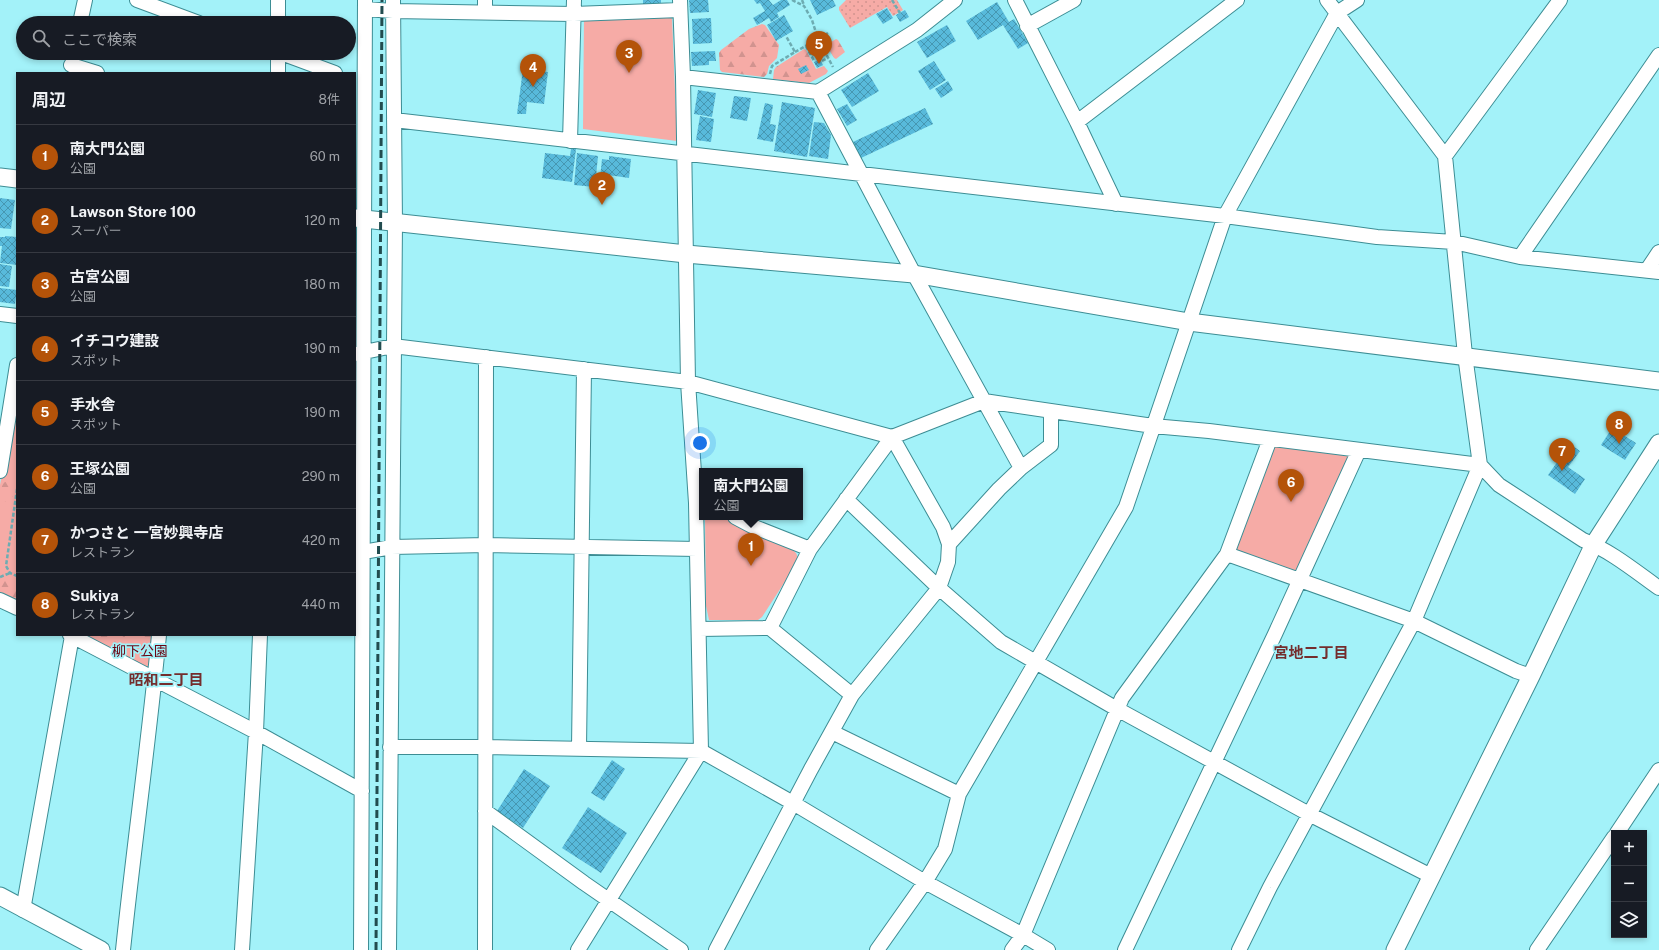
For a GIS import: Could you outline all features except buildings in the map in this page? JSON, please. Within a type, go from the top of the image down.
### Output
[{"type":"street","points":[[82,16],[85,0]]},
{"type":"street","points":[[137,0],[180,16]]},
{"type":"street","points":[[278,0],[278,16]]},
{"type":"street","points":[[683,77],[818,92],[917,30],[955,0]]},
{"type":"street","points":[[1015,0],[1077,122],[1116,204]]},
{"type":"street","points":[[1027,26],[1074,0]]},
{"type":"street","points":[[1077,122],[1237,0]]},
{"type":"street","points":[[1239,950],[1270,887],[1414,621],[1480,465],[1465,355],[1445,156],[1327,0]]},
{"type":"street","points":[[877,950],[925,882],[945,849],[959,794],[1126,507],[1226,216],[1337,13],[1357,0]]},
{"type":"street","points":[[1445,156],[1560,0]]},
{"type":"street","points":[[361,950],[362,791],[359,552],[360,82],[365,4],[574,7],[680,5],[685,153],[688,382],[699,502],[697,549],[701,751],[578,950]]},
{"type":"street","points":[[389,950],[395,223],[393,5]]},
{"type":"street","points":[[570,141],[574,7]]},
{"type":"street","points":[[1520,257],[1659,55]]},
{"type":"street","points":[[278,72],[279,60]]},
{"type":"street","points":[[299,60],[332,72]]},
{"type":"street","points":[[72,64],[93,72]]},
{"type":"street","points":[[818,92],[914,274],[931,302],[1022,468]]},
{"type":"street","points":[[394,120],[1226,216],[1377,237],[1454,242],[1520,257],[1653,271],[1659,252]]},
{"type":"street","points":[[0,177],[16,179]]},
{"type":"street","points":[[360,218],[686,254],[914,274],[1189,322],[1465,355],[1659,381]]},
{"type":"street","points":[[0,314],[16,316]]},
{"type":"street","points":[[359,353],[394,346],[688,382],[892,437],[943,527],[949,544],[948,562],[939,588],[852,695],[793,803],[716,950]]},
{"type":"street","points":[[485,950],[486,357]]},
{"type":"street","points":[[579,748],[584,369]]},
{"type":"street","points":[[0,471],[15,400],[16,383]]},
{"type":"street","points":[[770,628],[810,548],[892,437],[984,401],[1153,426],[1480,465],[1499,485],[1583,540],[1594,544],[1658,586]]},
{"type":"street","points":[[949,544],[999,488],[1051,445],[1051,412]]},
{"type":"street","points":[[1012,950],[1023,935],[1122,698],[1227,554],[1270,439]]},
{"type":"street","points":[[1395,950],[1531,676],[1594,544],[1659,443]]},
{"type":"street","points":[[1125,950],[1300,580],[1359,450]]},
{"type":"street","points":[[846,498],[939,588],[1001,642],[1117,709],[1309,814],[1431,876]]},
{"type":"street","points":[[741,520],[752,526],[810,548]]},
{"type":"street","points":[[359,552],[392,547],[486,545],[697,549]]},
{"type":"street","points":[[1227,554],[1414,621],[1516,671],[1531,676]]},
{"type":"street","points":[[0,600],[16,608]]},
{"type":"street","points":[[699,629],[770,628],[852,695]]},
{"type":"street","points":[[23,910],[71,636],[256,732],[362,791]]},
{"type":"street","points":[[123,950],[135,833],[152,716],[160,636]]},
{"type":"street","points":[[242,950],[256,732],[260,636]]},
{"type":"street","points":[[832,732],[959,794]]},
{"type":"street","points":[[390,746],[485,746],[701,751],[793,803],[925,882],[1048,950]]},
{"type":"street","points":[[1618,830],[1659,770]]},
{"type":"street","points":[[485,811],[681,950]]},
{"type":"street","points":[[1537,950],[1611,841]]},
{"type":"street","points":[[0,896],[23,910],[101,950]]},
{"type":"path","points":[[792,0],[804,6]]},
{"type":"path","points":[[802,0],[812,20],[818,39],[840,78]]},
{"type":"path","points":[[892,0],[900,13]]},
{"type":"path","points":[[767,86],[772,66],[828,33]]},
{"type":"path","points":[[786,36],[795,52]]},
{"type":"path","points":[[806,46],[814,61]]},
{"type":"path","points":[[822,61],[828,58]]},
{"type":"path","points":[[16,496],[6,566],[10,573],[16,576]]},
{"type":"path","points":[[0,577],[10,573]]},
{"type":"green space","points":[[846,0],[897,0],[903,10],[893,16],[887,7],[850,28],[839,10],[839,7]]},
{"type":"green space","points":[[584,17],[672,17],[677,141],[583,129]]},
{"type":"green space","points":[[762,24],[765,25],[779,45],[777,58],[769,66],[767,74],[764,77],[722,72],[720,70],[719,53],[721,50],[749,29]]},
{"type":"green space","points":[[836,39],[845,52],[836,59],[827,46]]},
{"type":"green space","points":[[804,49],[806,50],[816,69],[824,66],[828,71],[826,74],[809,83],[773,79],[774,70],[776,67]]},
{"type":"green space","points":[[14,402],[16,403],[16,605],[0,597],[0,485]]},
{"type":"green space","points":[[1273,442],[1352,454],[1298,576],[1232,551]]},
{"type":"green space","points":[[9,482],[13,486],[13,497],[11,503],[1,499],[2,484]]},
{"type":"green space","points":[[705,520],[734,520],[791,548],[796,553],[799,560],[762,617],[758,620],[709,620],[706,606]]},
{"type":"green space","points":[[0,571],[3,571],[8,577],[16,579],[16,601],[0,593]]},
{"type":"green space","name":"柳下公園","points":[[76,636],[158,636],[154,676]]},
{"type":"green space","points":[[95,636],[125,636],[125,639],[118,646],[112,649],[95,645]]},
{"type":"green space","points":[[140,636],[157,636],[155,660],[142,668],[130,662],[128,650],[137,645],[142,645]]},
{"type":"railway","points":[[376,950],[382,0]]},
{"type":"place","name":"手水舎","points":[[819,64]]},
{"type":"place","name":"古宮公園","points":[[629,73]]},
{"type":"place","name":"イチコウ建設","points":[[533,87]]},
{"type":"place","name":"Lawson Store 100","points":[[602,205]]},
{"type":"place","name":"Sukiya","points":[[1619,444]]},
{"type":"place","name":"かつさと 一宮妙興寺店","points":[[1562,471]]},
{"type":"place","name":"王塚公園","points":[[1291,502]]},
{"type":"place","name":"南大門公園","points":[[751,566]]},
{"type":"district","name":"宮地二丁目","points":[[1311,653]]},
{"type":"district","name":"昭和二丁目","points":[[166,680]]}]
